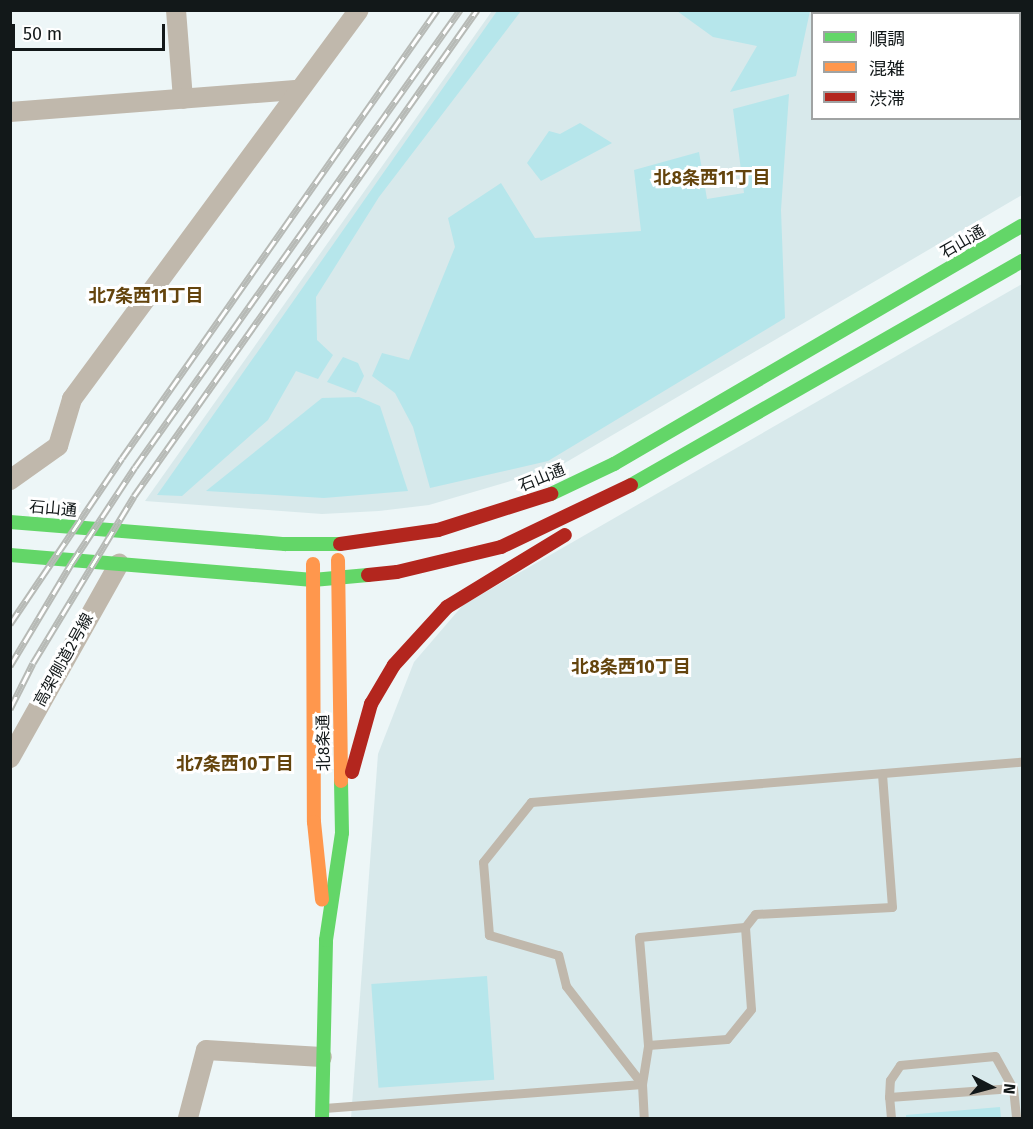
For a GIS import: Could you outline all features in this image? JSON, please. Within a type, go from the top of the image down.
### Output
[{"type":"main road","name":"石山通","points":[[10,522],[313,545],[337,544],[438,530],[563,488],[614,464],[1023,226]]},
{"type":"main road","points":[[10,555],[313,580],[397,572],[501,547],[626,488],[1023,261]]},
{"type":"main road","points":[[342,833],[356,747],[371,705],[394,665],[447,607],[574,530],[626,488]]},
{"type":"main road","name":"北8条通","points":[[322,1114],[326,940],[342,833],[337,544]]},
{"type":"main road","name":"北8条通","points":[[313,545],[314,822],[326,940]]},
{"type":"street","points":[[176,10],[183,99]]},
{"type":"street","points":[[10,480],[58,446],[72,399],[294,101],[297,90],[359,10]]},
{"type":"street","points":[[10,112],[297,90]]},
{"type":"street","name":"高架側道2号線","points":[[10,758],[119,564]]},
{"type":"street","points":[[188,1119],[206,1050],[322,1057]]},
{"type":"lane","points":[[642,1084],[566,986],[558,955],[489,935],[483,862],[531,802],[1023,762]]},
{"type":"lane","points":[[648,1045],[727,1039],[751,1009],[745,927],[755,914],[892,907],[882,773]]},
{"type":"lane","points":[[644,1119],[642,1084],[648,1045],[639,937],[745,927]]},
{"type":"lane","points":[[891,1119],[890,1080],[900,1065],[995,1056],[1013,1088],[1016,1119]]},
{"type":"lane","points":[[322,1114],[642,1084]]},
{"type":"lane","points":[[889,1097],[1013,1088]]},
{"type":"shaded area","points":[[492,11],[1022,11],[1022,195],[558,467],[429,505],[322,514],[145,501]]},
{"type":"shaded area","points":[[497,11],[521,11],[379,197],[316,297],[317,340],[333,355],[318,379],[296,371],[268,420],[182,496],[157,495]]},
{"type":"shaded area","points":[[677,11],[810,11],[796,76],[730,92],[757,46],[713,37]]},
{"type":"shaded area","points":[[789,94],[781,210],[785,318],[548,461],[430,488],[413,427],[395,393],[372,376],[382,353],[409,360],[455,247],[448,218],[501,183],[535,238],[641,231],[634,170],[699,152],[707,199],[744,193],[733,109]]},
{"type":"shaded area","points":[[580,123],[612,143],[541,181],[527,163],[549,131],[560,134]]},
{"type":"shaded area","points":[[1022,284],[1022,1118],[351,1118],[378,754],[414,662],[463,605]]},
{"type":"shaded area","points":[[343,357],[358,363],[364,376],[356,393],[327,382]]},
{"type":"shaded area","points":[[359,397],[380,406],[408,491],[324,498],[206,491],[322,398]]},
{"type":"shaded area","points":[[487,976],[494,1080],[379,1088],[371,984]]},
{"type":"shaded area","points":[[1000,1107],[1001,1118],[906,1118],[906,1115]]},
{"type":"railway","points":[[10,624],[122,458],[437,10]]},
{"type":"railway","points":[[10,666],[71,564],[135,467],[460,10]]},
{"type":"railway","points":[[10,709],[33,663],[134,496],[477,10]]},
{"type":"traffic: fast","points":[[551,494],[614,464],[1022,226]]},
{"type":"traffic: fast","points":[[631,485],[1022,261]]},
{"type":"traffic: fast","points":[[10,522],[285,544],[340,544]]},
{"type":"traffic: fast","points":[[10,555],[313,580],[368,575]]},
{"type":"traffic: fast","points":[[322,1118],[326,940],[342,833],[341,781]]},
{"type":"traffic: slow","points":[[338,560],[341,781]]},
{"type":"traffic: slow","points":[[313,564],[314,822],[322,900]]},
{"type":"traffic: jam","points":[[368,575],[397,572],[501,547],[631,485]]},
{"type":"traffic: jam","points":[[340,544],[438,530],[551,494]]},
{"type":"traffic: jam","points":[[352,772],[371,704],[394,665],[447,607],[565,535]]},
{"type":"district","name":"北8条西11丁目","points":[[712,178]]},
{"type":"district","name":"北7条西11丁目","points":[[146,296]]},
{"type":"district","name":"北8条西10丁目","points":[[631,667]]},
{"type":"district","name":"北7条西10丁目","points":[[235,764]]}]
